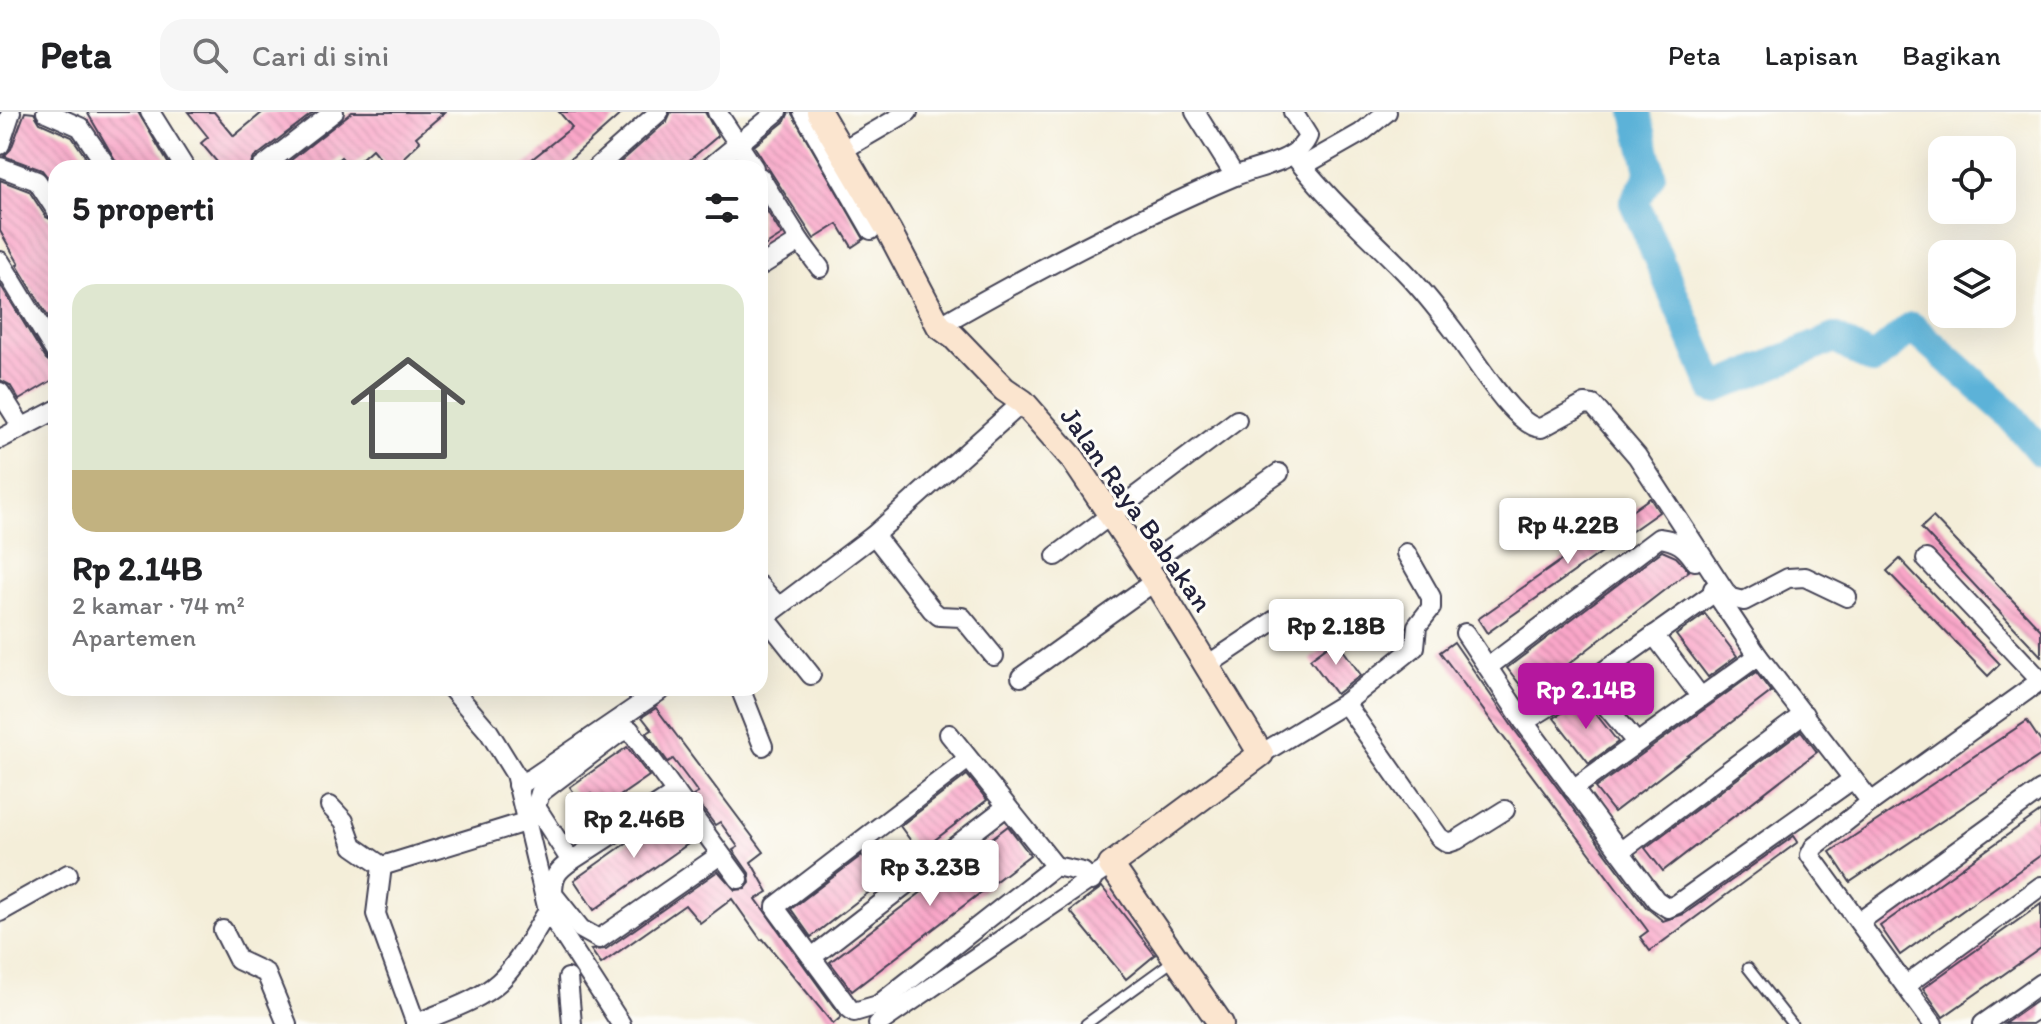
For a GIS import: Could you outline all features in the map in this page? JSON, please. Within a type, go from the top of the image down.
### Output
[{"type":"street","points":[[0,145],[11,112]]},
{"type":"street","points":[[46,112],[80,127],[103,160]]},
{"type":"street","points":[[271,160],[334,112]]},
{"type":"street","points":[[605,160],[659,112]]},
{"type":"street","points":[[717,112],[749,160]]},
{"type":"street","points":[[718,160],[777,112]]},
{"type":"street","points":[[803,112],[871,230]]},
{"type":"street","name":"Jalan Raya Babakan","points":[[819,112],[889,231],[939,326],[954,337],[1004,389],[1023,402],[1073,459],[1150,574],[1261,754]]},
{"type":"street","points":[[841,151],[908,112]]},
{"type":"street","points":[[1195,112],[1235,176]]},
{"type":"street","points":[[1293,112],[1308,136],[1298,160]]},
{"type":"street","points":[[939,326],[1028,275],[1235,176],[1298,160],[1361,133],[1387,112]]},
{"type":"street","points":[[154,114],[180,160]]},
{"type":"street","points":[[1298,160],[1342,211],[1421,290],[1483,372],[1529,426],[1541,428],[1585,404],[1593,405],[1637,456],[1709,569],[1732,598],[1744,601],[1788,578],[1805,577],[1847,597]]},
{"type":"street","points":[[0,167],[37,181],[48,198]]},
{"type":"street","points":[[768,190],[820,268]]},
{"type":"street","points":[[768,261],[800,241]]},
{"type":"street","points":[[0,261],[48,340]]},
{"type":"street","points":[[0,392],[22,427]]},
{"type":"street","points":[[811,675],[768,615],[874,535],[1023,402]]},
{"type":"street","points":[[0,439],[48,414]]},
{"type":"street","points":[[1056,556],[1237,420]]},
{"type":"street","points":[[1021,677],[1279,473]]},
{"type":"street","points":[[874,535],[932,610],[946,618],[962,617],[994,656]]},
{"type":"street","points":[[1488,667],[1659,538],[1674,539],[1688,550],[1758,656],[1871,802]]},
{"type":"street","points":[[878,1024],[1102,873],[1261,754],[1345,703],[1415,647],[1417,626],[1431,608],[1431,597],[1406,553]]},
{"type":"street","points":[[1810,855],[1814,847],[1871,802],[2041,681],[1926,559]]},
{"type":"street","points":[[1524,722],[1587,683],[1715,592]]},
{"type":"street","points":[[1206,666],[1275,620]]},
{"type":"street","points":[[1465,633],[1573,789],[1656,900],[1668,908],[1853,779]]},
{"type":"street","points":[[1654,635],[1700,696]]},
{"type":"street","points":[[1573,789],[1758,656]]},
{"type":"street","points":[[1587,683],[1636,742]]},
{"type":"street","points":[[458,696],[489,732],[515,774],[524,795],[525,822],[548,911],[621,1024]]},
{"type":"street","points":[[524,795],[532,778],[652,696]]},
{"type":"street","points":[[743,696],[763,746]]},
{"type":"street","points":[[1345,703],[1439,837],[1448,843],[1457,840],[1505,810]]},
{"type":"street","points":[[1621,851],[1804,714]]},
{"type":"street","points":[[524,795],[540,793],[628,729],[739,879]]},
{"type":"street","points":[[949,734],[1055,866],[1102,873],[1177,958],[1221,1024]]},
{"type":"street","points":[[968,759],[778,903],[776,909],[849,1008],[862,1012],[878,1005],[1055,866]]},
{"type":"street","points":[[1859,922],[2041,790]]},
{"type":"street","points":[[676,793],[557,870],[553,894],[581,929],[599,939],[720,855]]},
{"type":"street","points":[[524,795],[536,807],[571,861]]},
{"type":"street","points":[[330,806],[344,821],[353,846],[382,866]]},
{"type":"street","points":[[812,957],[1006,807]]},
{"type":"street","points":[[382,866],[525,822]]},
{"type":"street","points":[[1790,825],[1933,1024]]},
{"type":"street","points":[[382,866],[376,914],[416,1024],[442,1018],[499,982],[548,911]]},
{"type":"street","points":[[0,912],[68,874]]},
{"type":"street","points":[[1906,985],[2041,886]]},
{"type":"street","points":[[223,930],[238,960],[266,973],[287,1024]]},
{"type":"street","points":[[568,978],[572,1024]]},
{"type":"street","points":[[1983,1024],[2041,983]]},
{"type":"lane","points":[[1086,1024],[1177,958]]},
{"type":"lane","points":[[1748,968],[1792,1024]]},
{"type":"building","points":[[25,112],[34,113],[40,123],[72,137],[88,160],[48,160],[48,178],[42,170],[4,156],[11,149]]},
{"type":"building","points":[[87,112],[138,112],[166,160],[115,160]]},
{"type":"building","points":[[188,112],[214,112],[234,136],[263,112],[314,112],[253,160],[215,160],[201,143],[208,137]]},
{"type":"building","points":[[352,112],[445,112],[416,137],[420,142],[404,160],[381,160],[372,149],[360,160],[344,160],[341,157],[338,160],[291,160]]},
{"type":"building","points":[[559,112],[623,112],[569,160],[531,160],[572,127]]},
{"type":"building","points":[[671,112],[705,112],[718,136],[690,160],[623,160],[667,121]]},
{"type":"building","points":[[791,112],[864,239],[852,247],[838,224],[814,239],[768,168],[768,160],[763,160],[754,146],[785,121]]},
{"type":"building","points":[[0,180],[29,191],[48,218],[48,317],[17,265],[0,231]]},
{"type":"building","points":[[768,213],[782,235],[768,244]]},
{"type":"building","points":[[0,284],[48,361],[48,383],[19,400],[10,385],[0,380]]},
{"type":"building","points":[[1650,498],[1659,512],[1487,633],[1478,619]]},
{"type":"building","points":[[1933,517],[2041,630],[2041,656],[1921,528]]},
{"type":"building","points":[[1662,551],[1676,557],[1689,571],[1548,680],[1554,689],[1539,698],[1534,691],[1528,695],[1507,668]]},
{"type":"building","points":[[1900,559],[2000,664],[1988,676],[1887,571]]},
{"type":"building","points":[[1705,614],[1737,656],[1708,677],[1676,635]]},
{"type":"building","points":[[1336,640],[1361,675],[1336,694],[1310,659]]},
{"type":"building","points":[[1454,642],[1514,729],[1646,907],[1663,921],[1684,914],[1794,836],[1798,842],[1650,951],[1640,937],[1648,931],[1440,652]]},
{"type":"building","points":[[1756,672],[1771,692],[1614,812],[1595,788]]},
{"type":"building","points":[[1584,699],[1618,742],[1589,763],[1554,718]]},
{"type":"building","points":[[656,708],[764,852],[751,862],[768,892],[756,899],[841,1017],[833,1024],[761,940],[732,899],[700,923],[685,905],[601,964],[591,950],[606,949],[718,871],[735,890],[745,889],[750,883],[749,873],[733,850],[738,847],[720,822],[715,825],[693,796],[698,793],[688,779],[673,759],[668,762],[647,733],[652,730],[642,717]]},
{"type":"building","points":[[2027,721],[2041,742],[2041,755],[1850,882],[1830,852]]},
{"type":"building","points":[[1801,731],[1817,752],[1663,871],[1645,848]]},
{"type":"building","points":[[627,747],[649,776],[601,809],[591,794],[580,801],[570,787]]},
{"type":"building","points":[[967,775],[987,800],[919,852],[900,826]]},
{"type":"building","points":[[673,810],[695,839],[594,910],[574,880]]},
{"type":"building","points":[[2041,811],[2041,855],[1900,955],[1880,926]]},
{"type":"building","points":[[1008,826],[1030,855],[852,991],[830,962]]},
{"type":"building","points":[[862,855],[882,882],[811,937],[791,909]]},
{"type":"building","points":[[1102,887],[1155,955],[1126,979],[1070,911]]},
{"type":"building","points":[[2041,904],[2041,948],[1943,1017],[1923,988]]},
{"type":"building","points":[[2041,998],[2041,1018],[2032,1024],[2004,1024]]},
{"type":"waterway","points":[[1636,112],[1651,174],[1634,202],[1714,389],[1834,338],[1873,360],[1912,327],[2006,411],[2041,452]]}]
